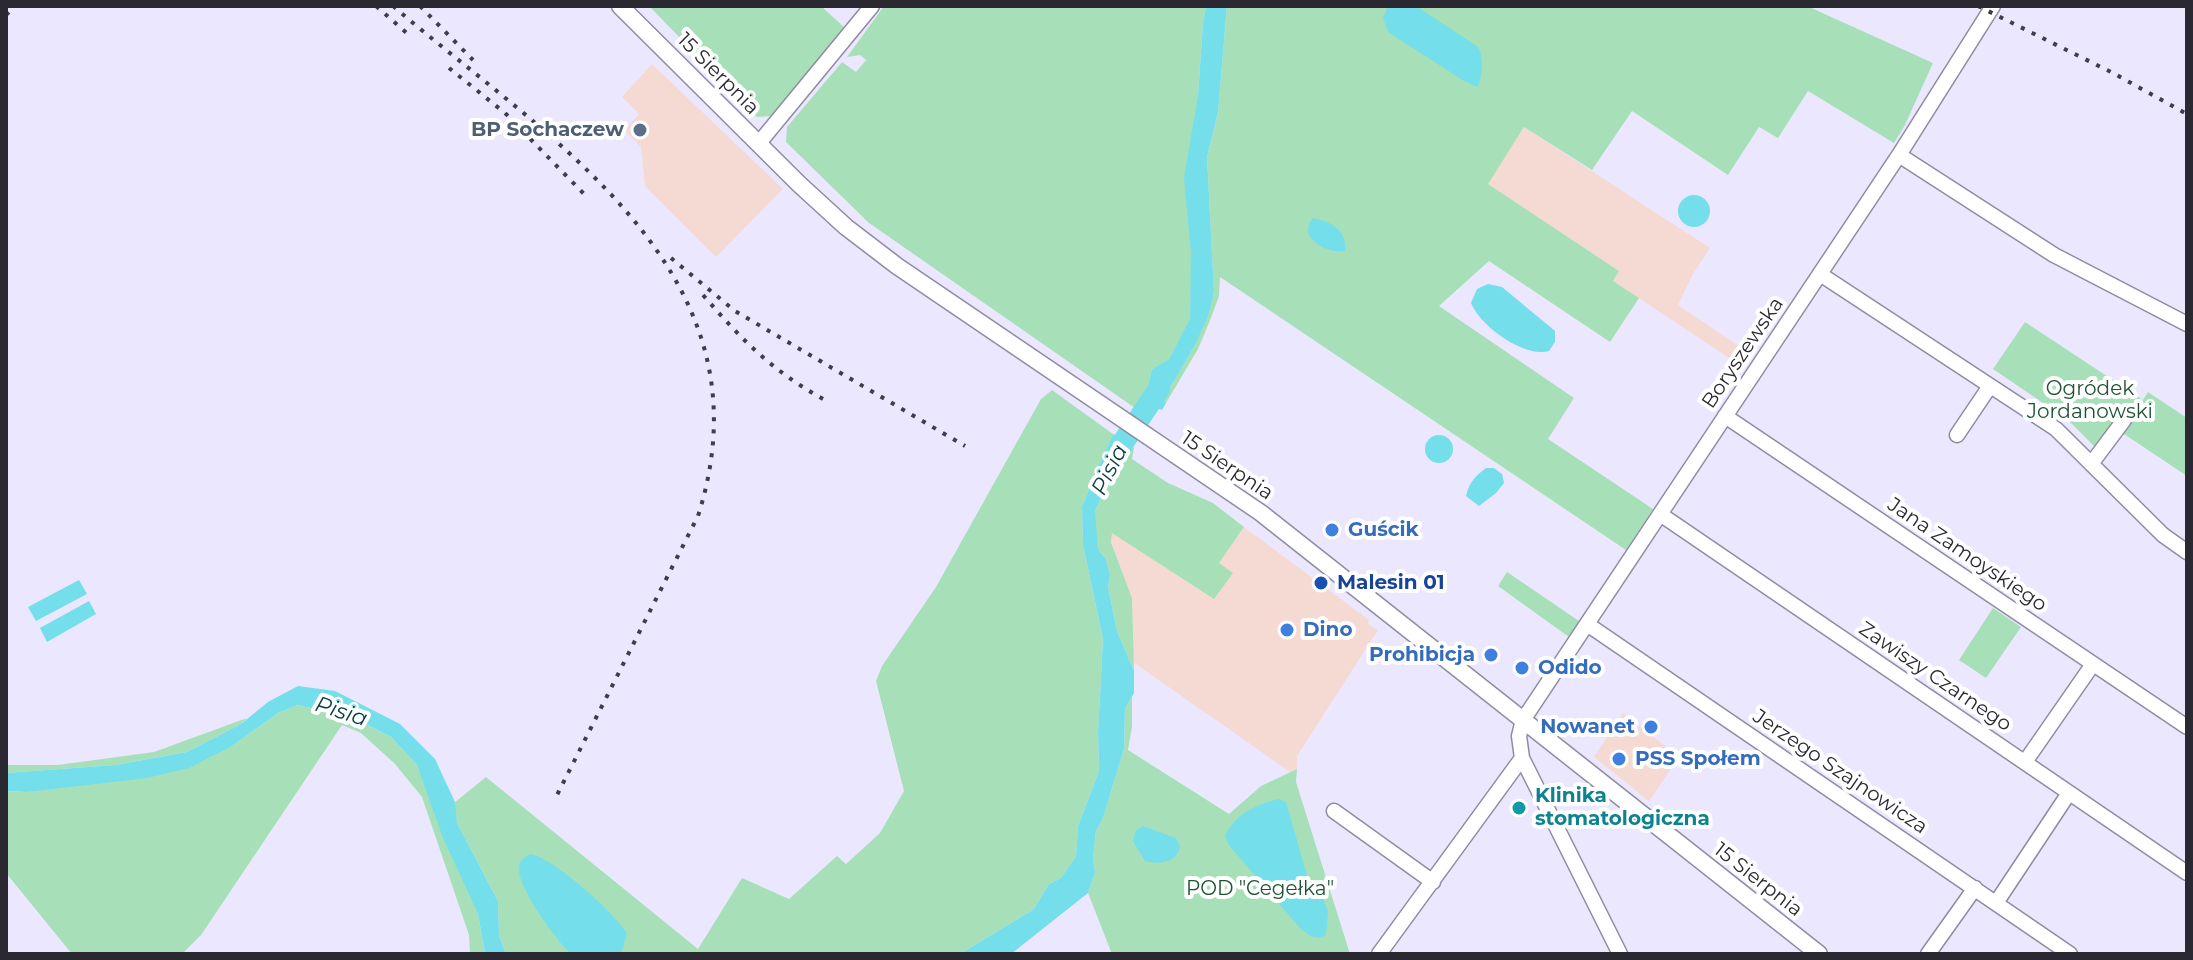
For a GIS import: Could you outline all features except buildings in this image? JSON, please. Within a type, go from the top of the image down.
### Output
[{"type":"main road","name":"15 Sierpnia","points":[[620,6],[846,227],[897,266],[1261,513],[1819,954]]},
{"type":"street","points":[[759,143],[872,6]]},
{"type":"street","name":"Boryszewska","points":[[1523,720],[1899,155],[1993,6]]},
{"type":"street","points":[[1899,155],[2054,255],[2187,324]]},
{"type":"street","points":[[1820,274],[2056,429],[2163,535],[2187,552]]},
{"type":"street","points":[[1957,435],[1990,386]]},
{"type":"street","name":"Jana Zamoyskiego","points":[[1725,416],[2187,727]]},
{"type":"street","points":[[2091,464],[2124,420]]},
{"type":"street","name":"Zawiszy Czarnego","points":[[1660,514],[2187,873]]},
{"type":"street","name":"Jerzego Szajnowicza","points":[[1587,624],[2070,954]]},
{"type":"street","points":[[2025,762],[2093,664]]},
{"type":"street","points":[[1523,720],[1519,736],[1522,758],[1620,954]]},
{"type":"street","points":[[1379,954],[1522,758]]},
{"type":"street","points":[[1996,903],[2069,793]]},
{"type":"street","points":[[1334,811],[1433,882]]},
{"type":"street","points":[[1928,954],[1975,888]]},
{"type":"shaded area","points":[[652,64],[783,189],[716,257],[645,186],[641,147],[624,130],[639,114],[622,97]]},
{"type":"shaded area","points":[[1524,127],[1710,248],[1678,305],[1752,355],[1744,368],[1613,281],[1619,271],[1487,184]]},
{"type":"shaded area","points":[[1244,527],[1369,620],[1368,624],[1378,630],[1297,756],[1297,769],[1290,772],[1133,662],[1132,598],[1111,541],[1112,533],[1219,563]]},
{"type":"shaded area","points":[[1623,713],[1679,757],[1649,801],[1594,757]]},
{"type":"green space","points":[[649,6],[821,6],[845,28],[771,116],[757,117]]},
{"type":"green space","points":[[884,6],[1206,6],[1198,96],[1190,320],[1169,359],[1152,369],[1147,390],[1135,408],[869,223],[786,142],[787,127],[842,62],[856,72],[866,60],[860,55],[847,57]]},
{"type":"green space","points":[[1227,6],[1807,6],[1933,63],[1894,143],[1808,91],[1778,138],[1759,127],[1728,175],[1632,111],[1592,170],[1524,127],[1488,184],[1619,271],[1613,281],[1639,298],[1610,342],[1489,261],[1439,306],[1574,398],[1548,439],[1653,509],[1626,550],[1220,277],[1219,296],[1198,349],[1166,403],[1162,400],[1194,347],[1214,293],[1207,157],[1218,112]]},
{"type":"green space","name":"Ogródek Jordanowski","points":[[2025,322],[2143,400],[2148,392],[2187,418],[2187,476],[2121,432],[2130,419],[2122,412],[2096,448],[2068,420],[1993,369]]},
{"type":"green space","points":[[1052,390],[1113,434],[1082,506],[1083,545],[1103,639],[1099,771],[1078,826],[1076,858],[1061,878],[1048,885],[1034,909],[960,954],[506,954],[499,935],[498,901],[457,823],[454,803],[486,777],[698,949],[742,878],[789,899],[837,856],[846,864],[880,833],[904,791],[876,681],[882,666],[936,587],[1041,399]]},
{"type":"green space","points":[[1132,446],[1132,459],[1168,483],[1213,503],[1244,527],[1219,563],[1233,573],[1214,599],[1112,533],[1111,542],[1132,598],[1134,671],[1117,631],[1108,587],[1110,575],[1106,559],[1098,549],[1094,527],[1095,511],[1111,476]]},
{"type":"green space","points":[[1507,572],[1579,621],[1569,637],[1498,586]]},
{"type":"green space","points":[[1993,608],[2021,627],[1986,678],[1959,660]]},
{"type":"green space","name":"POD \"Cegełka\"","points":[[1132,697],[1128,750],[1229,814],[1261,786],[1297,769],[1296,782],[1350,954],[1112,954],[1088,893],[1095,872],[1096,831],[1103,818],[1124,749],[1125,709]]},
{"type":"green space","points":[[298,705],[356,719],[391,737],[417,765],[478,914],[485,954],[470,954],[469,935],[422,797],[395,764],[361,733],[342,725],[201,935],[182,954],[72,954],[6,873],[6,791],[28,792],[232,746],[278,713]]},
{"type":"green space","points":[[247,718],[187,752],[115,765],[6,773],[6,765],[58,765],[154,752]]},
{"type":"water","points":[[1206,6],[1227,6],[1218,112],[1207,157],[1214,292],[1208,316],[1194,347],[1163,399],[1166,403],[1162,410],[1157,408],[1150,419],[1135,408],[1147,390],[1152,369],[1169,359],[1190,319],[1191,253],[1184,178],[1198,96]]},
{"type":"water","points":[[1388,6],[1416,6],[1478,47],[1482,67],[1477,87],[1388,32],[1383,18]]},
{"type":"water","points":[[1694,195],[1706,199],[1710,211],[1706,223],[1694,227],[1682,223],[1678,211],[1682,199]]},
{"type":"water","points":[[1313,218],[1337,228],[1344,238],[1345,251],[1322,247],[1311,238],[1308,232]]},
{"type":"water","points":[[1488,284],[1502,287],[1555,331],[1555,342],[1549,351],[1528,350],[1516,345],[1483,321],[1471,303],[1477,289]]},
{"type":"water","points":[[1113,434],[1132,446],[1111,476],[1095,511],[1098,549],[1106,559],[1110,575],[1108,587],[1117,631],[1134,671],[1134,693],[1125,709],[1124,749],[1103,818],[1096,831],[1095,872],[1088,893],[1011,954],[960,954],[1034,909],[1048,885],[1061,878],[1076,857],[1078,826],[1099,771],[1103,639],[1083,545],[1082,506]]},
{"type":"water","points":[[1439,435],[1449,439],[1453,449],[1449,459],[1439,463],[1429,459],[1425,449],[1429,439]]},
{"type":"water","points":[[1486,468],[1494,468],[1502,474],[1504,483],[1479,506],[1466,496],[1473,480]]},
{"type":"water","points":[[79,580],[87,594],[36,621],[28,607]]},
{"type":"water","points":[[89,601],[96,614],[47,642],[40,628]]},
{"type":"water","points":[[298,686],[335,691],[400,724],[435,759],[455,802],[457,823],[498,901],[499,935],[506,954],[485,954],[478,914],[443,838],[417,765],[391,737],[356,719],[298,705],[278,713],[232,746],[189,768],[147,778],[27,792],[6,791],[6,773],[115,765],[187,752],[241,724],[268,702]]},
{"type":"water","points":[[1278,799],[1286,802],[1308,879],[1322,896],[1328,911],[1326,935],[1322,937],[1312,936],[1300,928],[1228,844],[1225,835],[1247,811]]},
{"type":"water","points":[[1143,826],[1176,838],[1180,846],[1172,859],[1156,863],[1145,861],[1133,841],[1136,830]]},
{"type":"water","points":[[531,854],[569,876],[620,924],[627,933],[621,954],[571,954],[548,926],[524,887],[520,862]]},
{"type":"waterway","name":"Pisia","points":[[1110,468],[1120,447],[1159,389]]},
{"type":"railway","points":[[6,15],[15,6]]},
{"type":"railway","points":[[376,6],[409,35]]},
{"type":"railway","points":[[393,6],[579,162],[634,220],[677,283],[705,352],[714,430],[698,516],[556,797]]},
{"type":"railway","points":[[420,6],[473,60]]},
{"type":"railway","points":[[1978,6],[2113,73],[2187,114]]},
{"type":"railway","points":[[449,68],[505,113],[586,196]]},
{"type":"railway","points":[[671,258],[735,311],[965,446]]},
{"type":"railway","points":[[703,295],[758,353],[823,399]]},
{"type":"place","name":"BP Sochaczew","points":[[640,130]]},
{"type":"place","name":"Guścik","points":[[1332,530]]},
{"type":"place","name":"Malesin 01","points":[[1321,583]]},
{"type":"place","name":"Dino","points":[[1287,630]]},
{"type":"place","name":"Prohibicja","points":[[1491,655]]},
{"type":"place","name":"Odido","points":[[1522,668]]},
{"type":"place","name":"Nowanet","points":[[1651,727]]},
{"type":"place","name":"PSS Społem","points":[[1619,759]]},
{"type":"place","name":"Klinika stomatologiczna","points":[[1519,808]]}]
